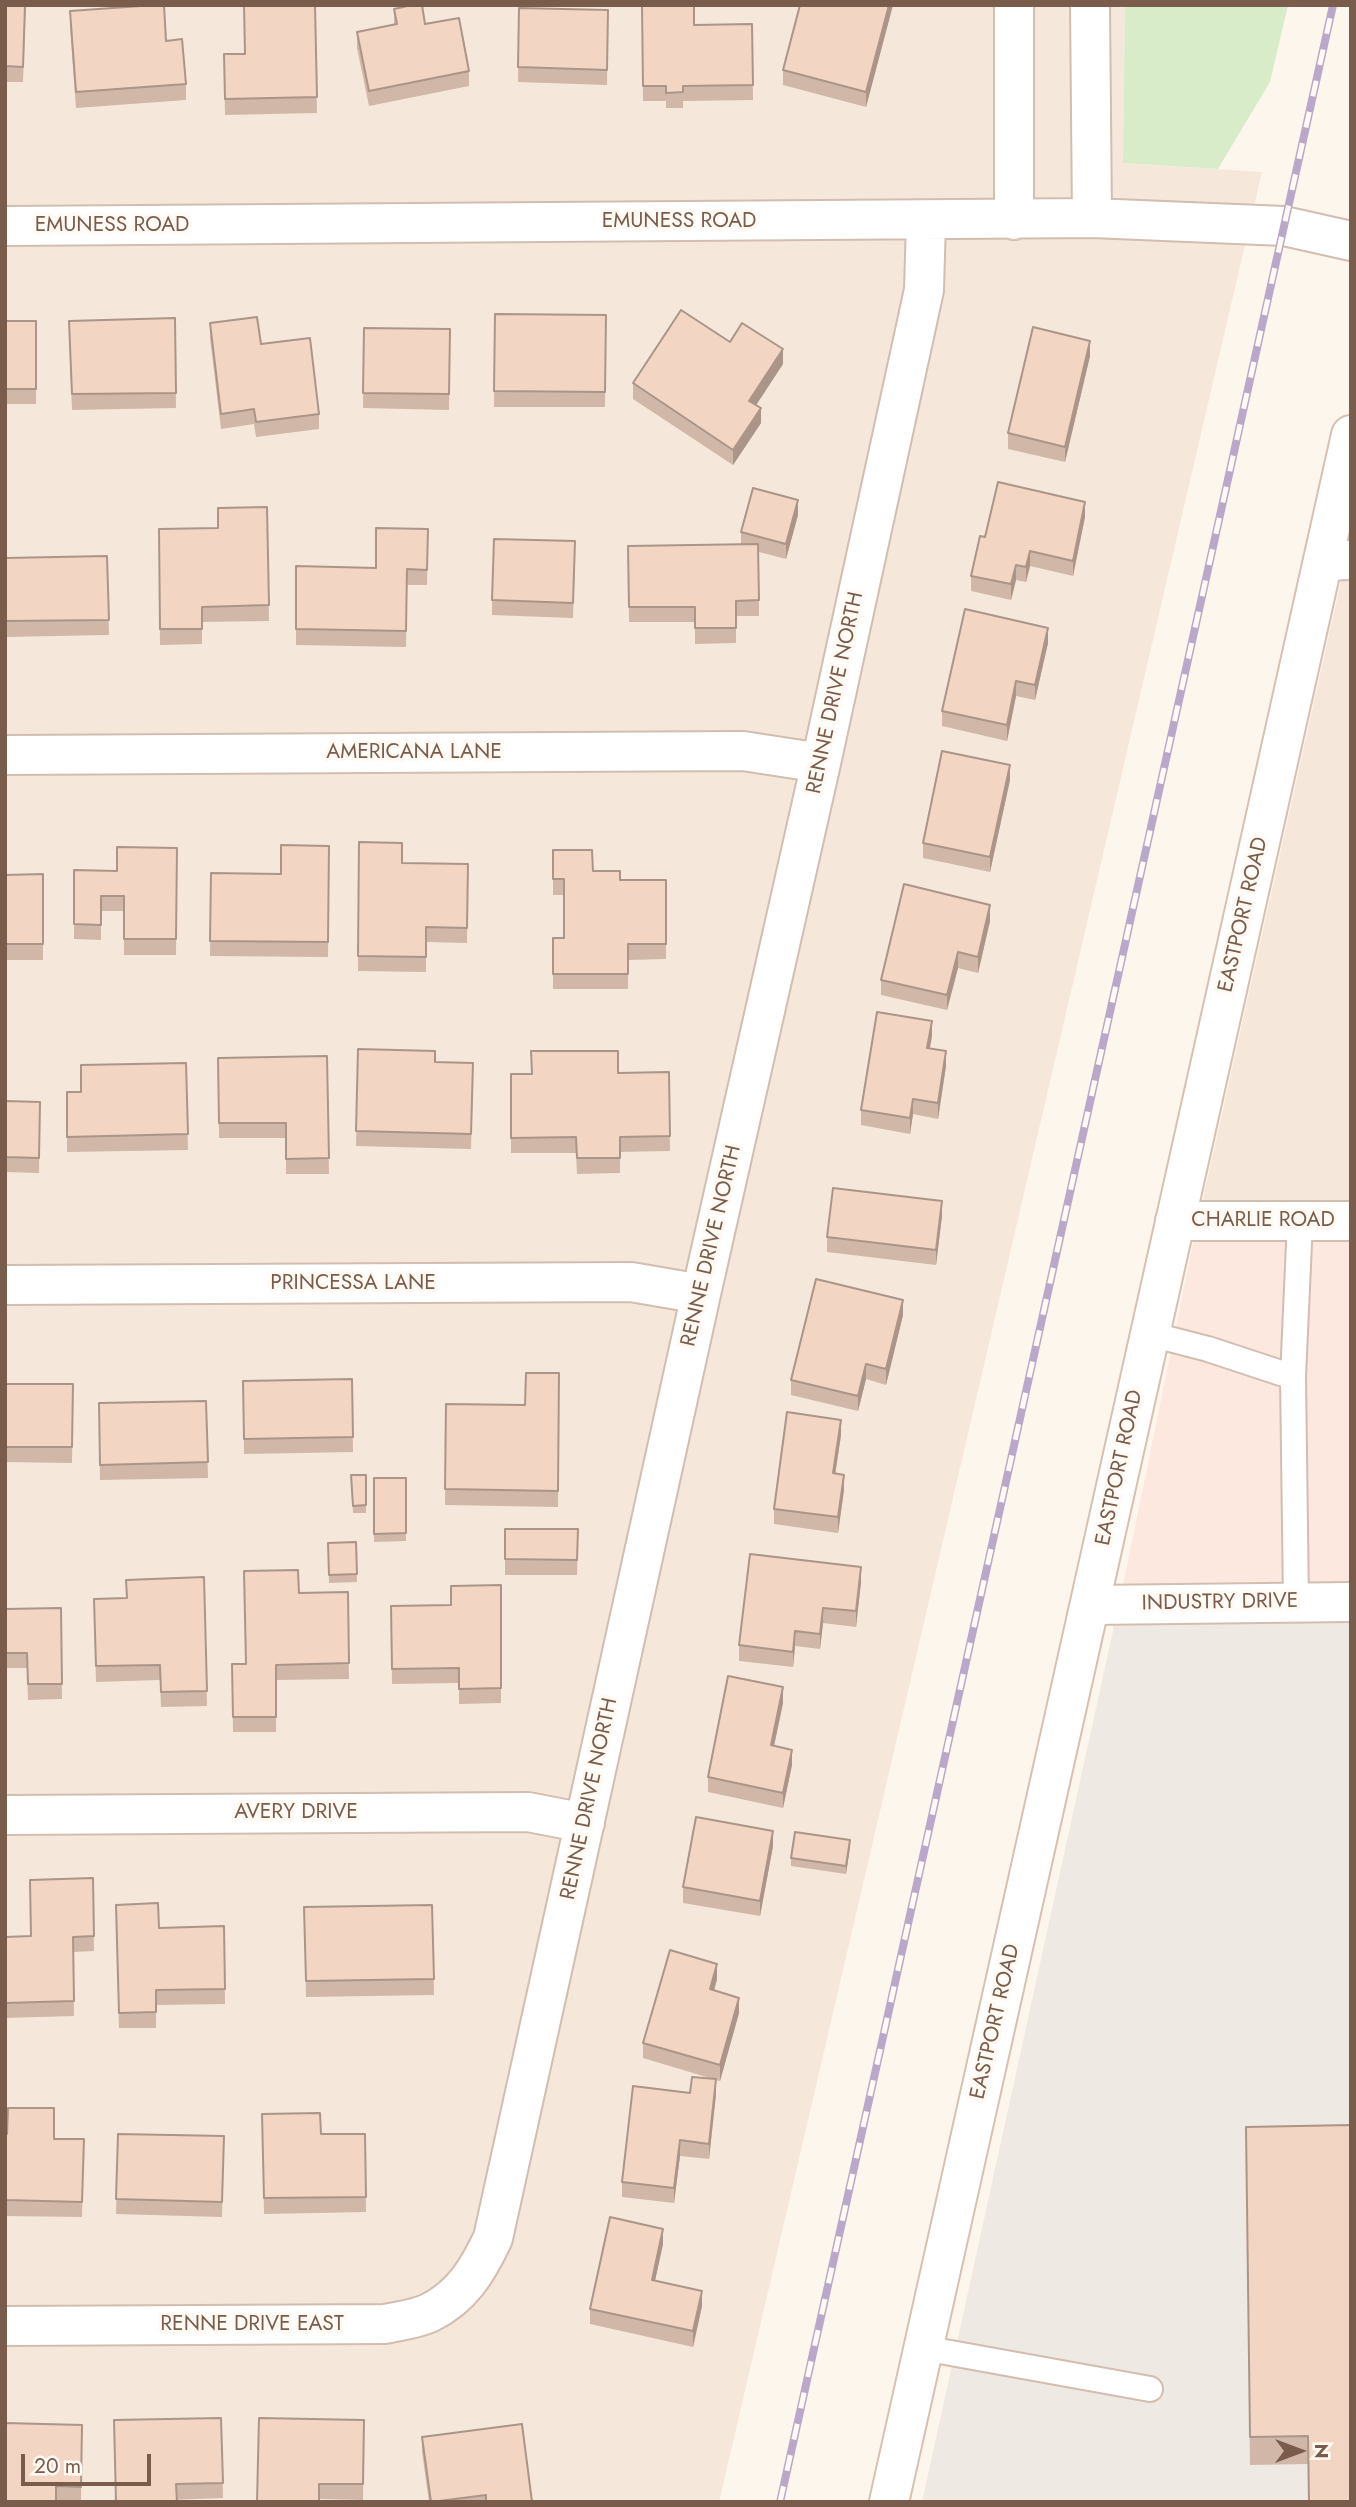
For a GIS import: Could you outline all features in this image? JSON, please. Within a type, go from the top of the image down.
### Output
[{"type":"street","points":[[1014,5],[1014,220]]},
{"type":"street","points":[[1090,5],[1092,218]]},
{"type":"street","name":"EMUNESS ROAD","points":[[5,226],[1092,218],[1284,226],[1351,241]]},
{"type":"street","name":"RENNE DRIVE NORTH","points":[[479,2267],[493,2238],[821,763],[924,290],[926,221]]},
{"type":"street","name":"EASTPORT ROAD","points":[[889,2502],[1175,1221],[1337,560],[1351,435]]},
{"type":"street","name":"AMERICANA LANE","points":[[5,755],[743,751],[821,763]]},
{"type":"street","name":"CHARLIE ROAD","points":[[1175,1221],[1351,1220]]},
{"type":"street","name":"PRINCESSA LANE","points":[[5,1285],[631,1282],[701,1294]]},
{"type":"street","name":"INDUSTRY DRIVE","points":[[1090,1605],[1351,1602]]},
{"type":"street","name":"AVERY DRIVE","points":[[5,1815],[528,1812],[585,1823]]},
{"type":"street","name":"RENNE DRIVE EAST","points":[[5,2326],[385,2324],[427,2314],[460,2293],[479,2267]]},
{"type":"lane","points":[[1296,1602],[1293,1377],[1300,1221]]},
{"type":"lane","points":[[1150,1334],[1208,1349],[1293,1377]]},
{"type":"lane","points":[[923,2348],[1150,2389]]},
{"type":"shaded area","points":[[5,5],[1125,5],[1123,163],[1262,172],[719,2502],[5,2502]]},
{"type":"shaded area","points":[[1351,536],[1351,1236],[1194,1239]]},
{"type":"shaded area","points":[[1351,1236],[1351,1582],[1123,1585],[1194,1239]]},
{"type":"shaded area","points":[[1351,1582],[1351,2502],[922,2502],[1123,1585]]},
{"type":"green space","points":[[1125,5],[1288,5],[1270,82],[1218,169],[1123,163]]},
{"type":"building","points":[[5,5],[25,5],[23,67],[5,66]]},
{"type":"building","points":[[164,5],[166,41],[182,39],[186,84],[76,92],[70,11]]},
{"type":"building","points":[[244,5],[315,5],[317,97],[225,99],[224,54],[245,54]]},
{"type":"building","points":[[422,5],[425,24],[459,18],[469,71],[369,91],[357,32],[397,24],[394,9]]},
{"type":"building","points":[[642,5],[694,5],[694,25],[752,24],[753,85],[683,86],[683,92],[666,93],[666,86],[643,86]]},
{"type":"building","points":[[800,5],[889,5],[866,92],[783,70]]},
{"type":"building","points":[[519,8],[608,10],[607,70],[518,67]]},
{"type":"building","points":[[681,310],[730,342],[742,323],[783,349],[749,401],[761,408],[733,450],[633,383]]},
{"type":"building","points":[[495,314],[606,315],[605,392],[494,391]]},
{"type":"building","points":[[257,317],[261,344],[310,338],[319,414],[256,422],[254,409],[221,414],[210,323]]},
{"type":"building","points":[[175,318],[176,393],[72,394],[69,321]]},
{"type":"building","points":[[5,321],[36,321],[36,389],[5,389]]},
{"type":"building","points":[[1033,327],[1090,341],[1065,447],[1008,433]]},
{"type":"building","points":[[364,328],[450,329],[449,394],[363,393]]},
{"type":"building","points":[[998,482],[1085,502],[1073,561],[1030,551],[1026,567],[1016,565],[1011,584],[971,576],[980,536],[985,537]]},
{"type":"building","points":[[753,488],[798,500],[786,544],[741,532]]},
{"type":"building","points":[[267,507],[269,605],[202,607],[202,629],[160,629],[159,529],[218,528],[218,508]]},
{"type":"building","points":[[376,528],[428,529],[427,570],[407,569],[406,631],[296,629],[296,566],[376,568]]},
{"type":"building","points":[[494,539],[575,541],[573,603],[492,600]]},
{"type":"building","points":[[758,544],[759,600],[736,601],[736,628],[695,628],[695,607],[629,607],[628,546]]},
{"type":"building","points":[[107,556],[109,620],[5,621],[5,558]]},
{"type":"building","points":[[965,609],[1048,628],[1035,685],[1016,681],[1007,725],[942,711]]},
{"type":"building","points":[[942,751],[1010,765],[990,857],[923,843]]},
{"type":"building","points":[[359,842],[402,843],[402,863],[468,864],[467,928],[426,927],[426,957],[358,956]]},
{"type":"building","points":[[281,845],[329,846],[328,942],[210,941],[211,873],[281,874]]},
{"type":"building","points":[[117,847],[177,848],[176,939],[124,939],[124,896],[101,896],[101,925],[74,924],[74,870],[117,871]]},
{"type":"building","points":[[553,850],[592,850],[593,871],[620,871],[620,880],[666,880],[666,944],[628,944],[628,974],[553,974],[553,938],[564,938],[564,879],[553,879]]},
{"type":"building","points":[[43,874],[43,944],[5,944],[5,875]]},
{"type":"building","points":[[904,884],[990,905],[978,957],[958,952],[947,995],[881,980]]},
{"type":"building","points":[[877,1012],[932,1021],[927,1048],[946,1051],[938,1103],[913,1099],[910,1118],[861,1110]]},
{"type":"building","points":[[358,1049],[435,1051],[435,1062],[473,1063],[471,1134],[356,1131]]},
{"type":"building","points":[[531,1051],[618,1051],[618,1073],[669,1072],[670,1136],[620,1137],[620,1158],[577,1158],[576,1137],[511,1138],[511,1074],[532,1074]]},
{"type":"building","points":[[327,1056],[329,1158],[286,1159],[286,1123],[219,1123],[218,1058]]},
{"type":"building","points":[[186,1063],[188,1134],[67,1137],[67,1092],[81,1092],[81,1065]]},
{"type":"building","points":[[5,1101],[40,1102],[39,1158],[5,1157]]},
{"type":"building","points":[[833,1188],[942,1201],[936,1250],[827,1237]]},
{"type":"building","points":[[816,1279],[903,1300],[886,1369],[866,1364],[858,1396],[791,1380]]},
{"type":"building","points":[[526,1373],[559,1373],[558,1491],[445,1489],[446,1404],[525,1405]]},
{"type":"building","points":[[352,1379],[353,1437],[244,1439],[243,1381]]},
{"type":"building","points":[[5,1384],[73,1384],[72,1447],[5,1447]]},
{"type":"building","points":[[206,1401],[208,1462],[100,1465],[99,1403]]},
{"type":"building","points":[[787,1412],[841,1420],[833,1473],[844,1475],[838,1517],[774,1509]]},
{"type":"building","points":[[351,1475],[366,1475],[366,1505],[353,1506]]},
{"type":"building","points":[[374,1478],[406,1478],[406,1533],[374,1534]]},
{"type":"building","points":[[505,1529],[578,1529],[577,1560],[505,1559]]},
{"type":"building","points":[[356,1542],[357,1574],[329,1575],[328,1543]]},
{"type":"building","points":[[750,1554],[861,1567],[856,1611],[823,1608],[820,1634],[795,1631],[793,1652],[739,1645]]},
{"type":"building","points":[[298,1570],[299,1593],[348,1592],[349,1663],[276,1665],[276,1717],[233,1717],[232,1664],[246,1664],[244,1571]]},
{"type":"building","points":[[204,1577],[207,1691],[161,1692],[160,1665],[96,1666],[94,1599],[127,1598],[126,1580]]},
{"type":"building","points":[[501,1585],[501,1688],[459,1689],[459,1668],[392,1669],[391,1606],[451,1605],[451,1586]]},
{"type":"building","points":[[61,1608],[62,1684],[28,1684],[27,1653],[5,1653],[5,1609]]},
{"type":"building","points":[[728,1676],[783,1687],[771,1745],[792,1750],[783,1793],[708,1777]]},
{"type":"building","points":[[696,1817],[773,1831],[760,1901],[683,1887]]},
{"type":"building","points":[[795,1832],[850,1840],[846,1866],[791,1858]]},
{"type":"building","points":[[93,1878],[94,1936],[73,1937],[74,2001],[5,2003],[5,1937],[31,1936],[30,1880]]},
{"type":"building","points":[[158,1903],[159,1928],[224,1926],[225,1989],[156,1990],[156,2012],[119,2013],[116,1905]]},
{"type":"building","points":[[432,1905],[434,1979],[306,1981],[304,1907]]},
{"type":"building","points":[[670,1950],[717,1964],[710,1989],[739,1998],[720,2065],[643,2043]]},
{"type":"building","points":[[692,2077],[716,2079],[709,2144],[680,2140],[674,2188],[622,2182],[633,2086],[690,2093]]},
{"type":"building","points":[[8,2108],[54,2108],[54,2139],[84,2139],[82,2202],[5,2200],[5,2134]]},
{"type":"building","points":[[320,2113],[321,2134],[365,2134],[366,2197],[264,2198],[262,2114]]},
{"type":"building","points":[[1351,2125],[1351,2502],[1309,2502],[1308,2436],[1250,2437],[1246,2127]]},
{"type":"building","points":[[118,2134],[224,2136],[222,2202],[116,2199]]},
{"type":"building","points":[[610,2217],[663,2229],[652,2280],[702,2291],[693,2331],[590,2309]]},
{"type":"building","points":[[221,2418],[223,2483],[176,2484],[177,2502],[116,2502],[114,2420]]},
{"type":"building","points":[[259,2418],[364,2420],[363,2484],[319,2484],[319,2502],[257,2502]]},
{"type":"building","points":[[5,2423],[82,2425],[81,2487],[56,2486],[56,2502],[5,2502]]},
{"type":"building","points":[[522,2424],[532,2502],[486,2502],[486,2495],[431,2502],[422,2437]]},
{"type":"railway","points":[[780,2502],[1333,5]]}]
